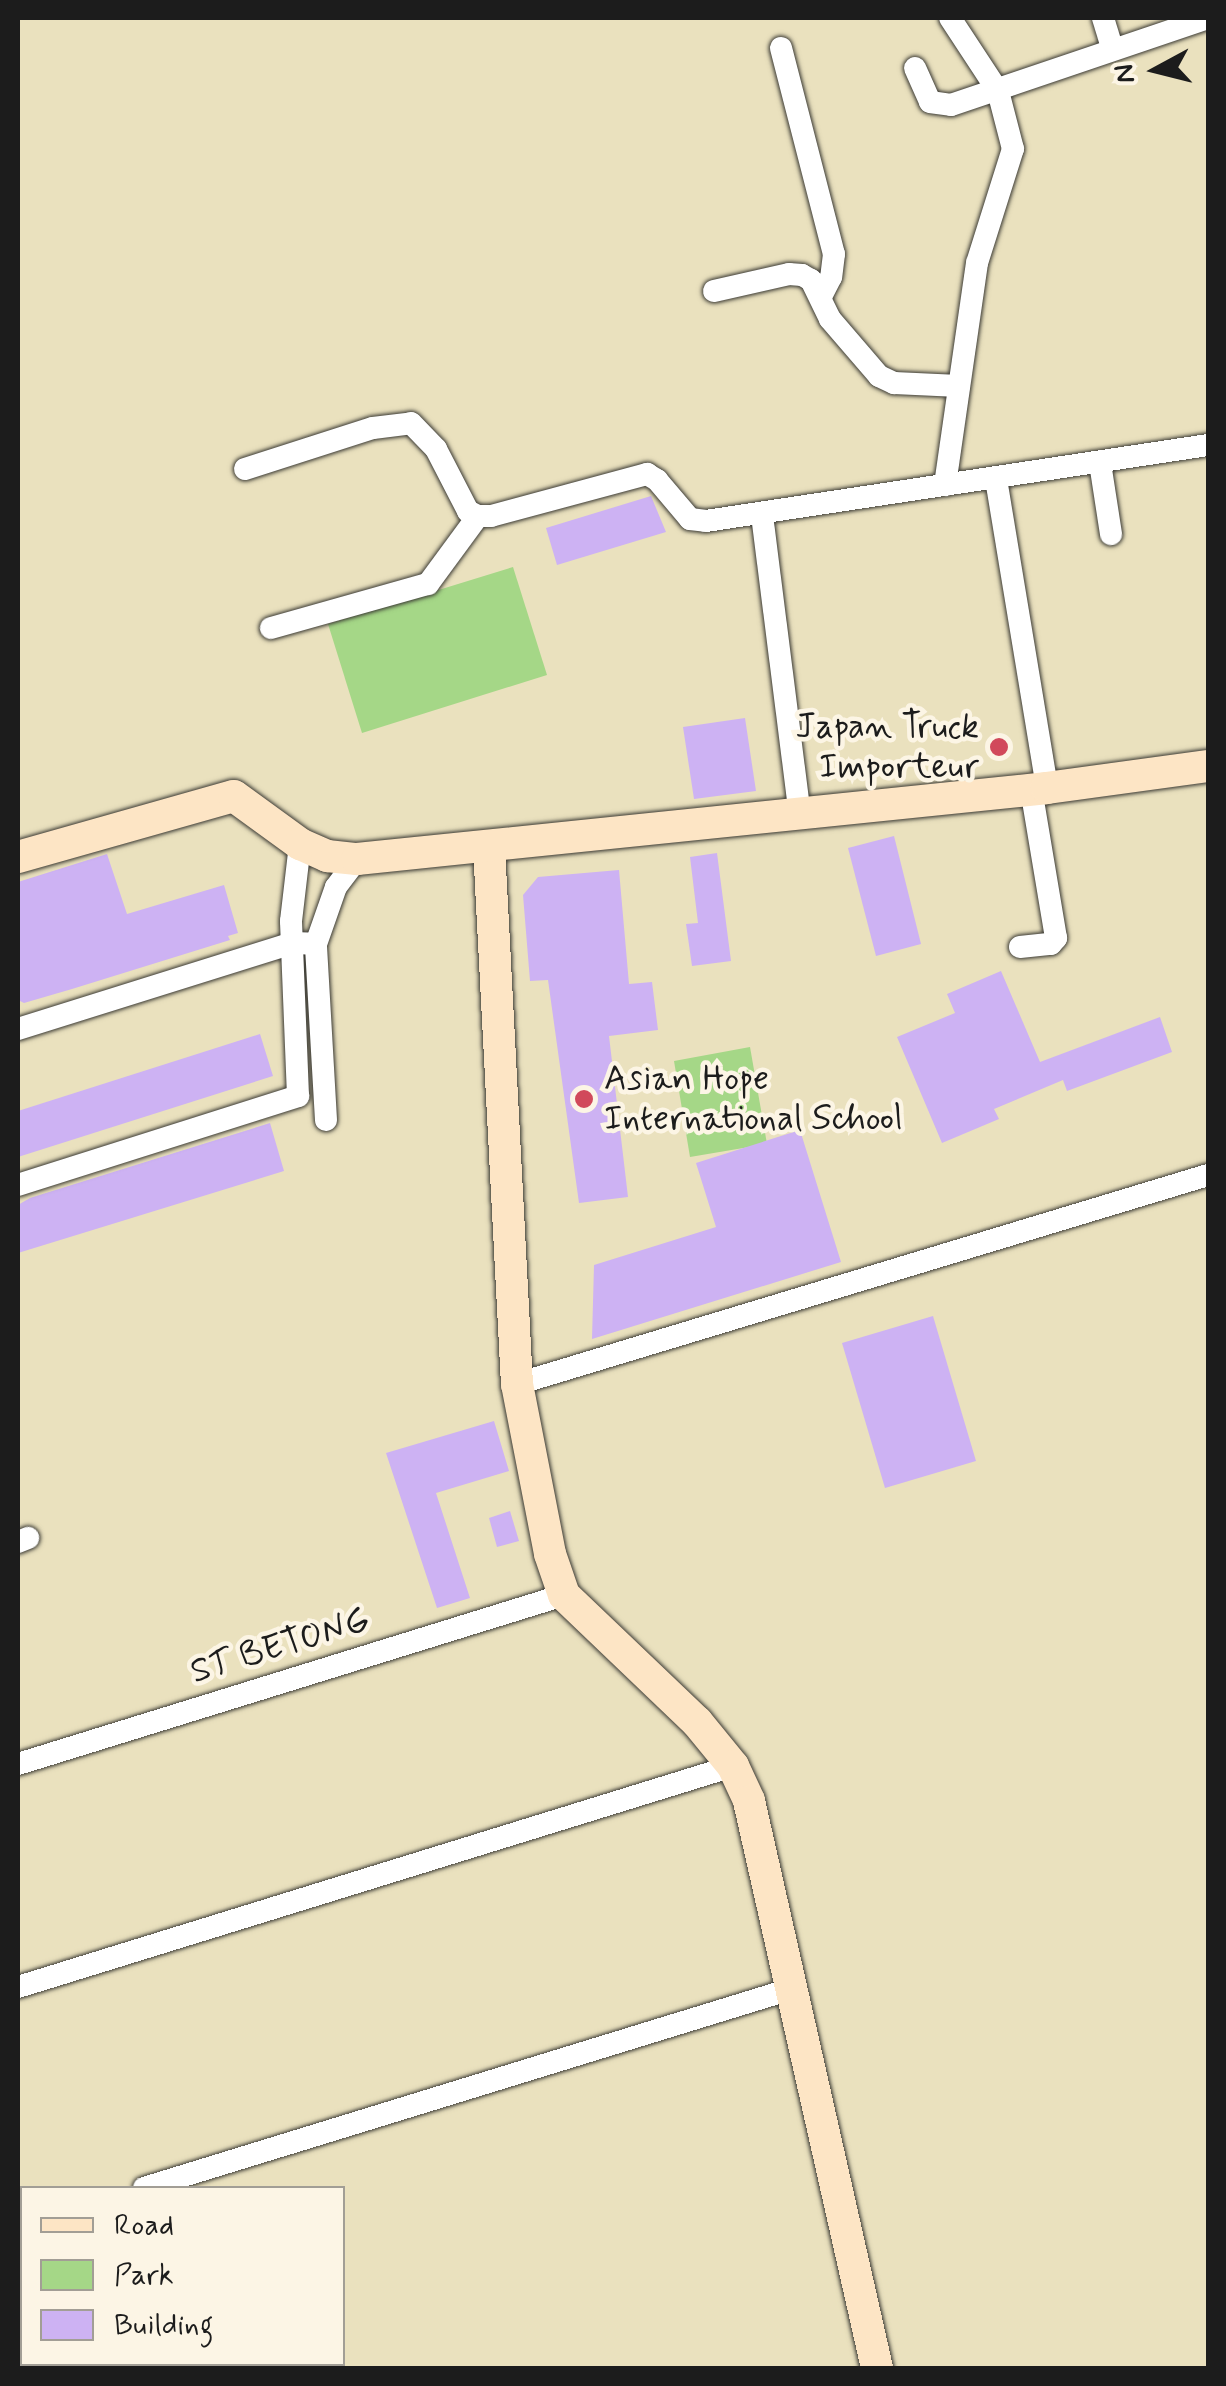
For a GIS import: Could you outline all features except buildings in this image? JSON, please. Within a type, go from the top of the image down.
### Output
[{"type":"street","points":[[944,485],[977,264],[1014,150],[998,90],[950,18]]},
{"type":"street","points":[[1103,18],[1112,47]]},
{"type":"street","points":[[915,68],[930,102],[951,105],[1112,47],[1208,18]]},
{"type":"street","points":[[780,48],[834,254],[831,277],[821,296]]},
{"type":"street","points":[[714,291],[789,274],[811,280],[830,319],[879,376],[894,383],[959,386]]},
{"type":"street","points":[[246,469],[373,428],[411,423],[436,449],[468,511],[478,516],[491,516],[648,474],[658,480],[690,519],[762,515],[1208,446]]},
{"type":"street","points":[[1100,463],[1110,534]]},
{"type":"street","points":[[996,479],[1056,938],[1051,944],[1020,947]]},
{"type":"street","points":[[762,515],[800,814]]},
{"type":"street","points":[[271,628],[428,584],[478,516]]},
{"type":"street","points":[[18,856],[234,796],[300,844],[326,856],[357,860],[1039,788],[1208,766]]},
{"type":"street","points":[[18,1184],[298,1096],[292,943],[300,844]]},
{"type":"street","points":[[490,847],[517,1384],[536,1495],[564,1596],[697,1722],[733,1766],[750,1800],[878,2368]]},
{"type":"street","points":[[326,1120],[316,944],[336,887],[357,860]]},
{"type":"street","points":[[18,1029],[292,943],[316,944]]},
{"type":"street","points":[[517,1384],[1208,1174]]},
{"type":"street","name":"ST BETONG","points":[[18,1764],[564,1596]]},
{"type":"street","points":[[18,1987],[733,1766]]},
{"type":"street","points":[[151,2186],[791,1989]]},
{"type":"green space","points":[[513,567],[547,675],[362,733],[328,624]]},
{"type":"green space","points":[[750,1047],[767,1144],[690,1157],[674,1061]]},
{"type":"place","name":"Japan Truck Importeur","points":[[999,747]]},
{"type":"place","name":"Asian Hope International School","points":[[584,1099]]}]
